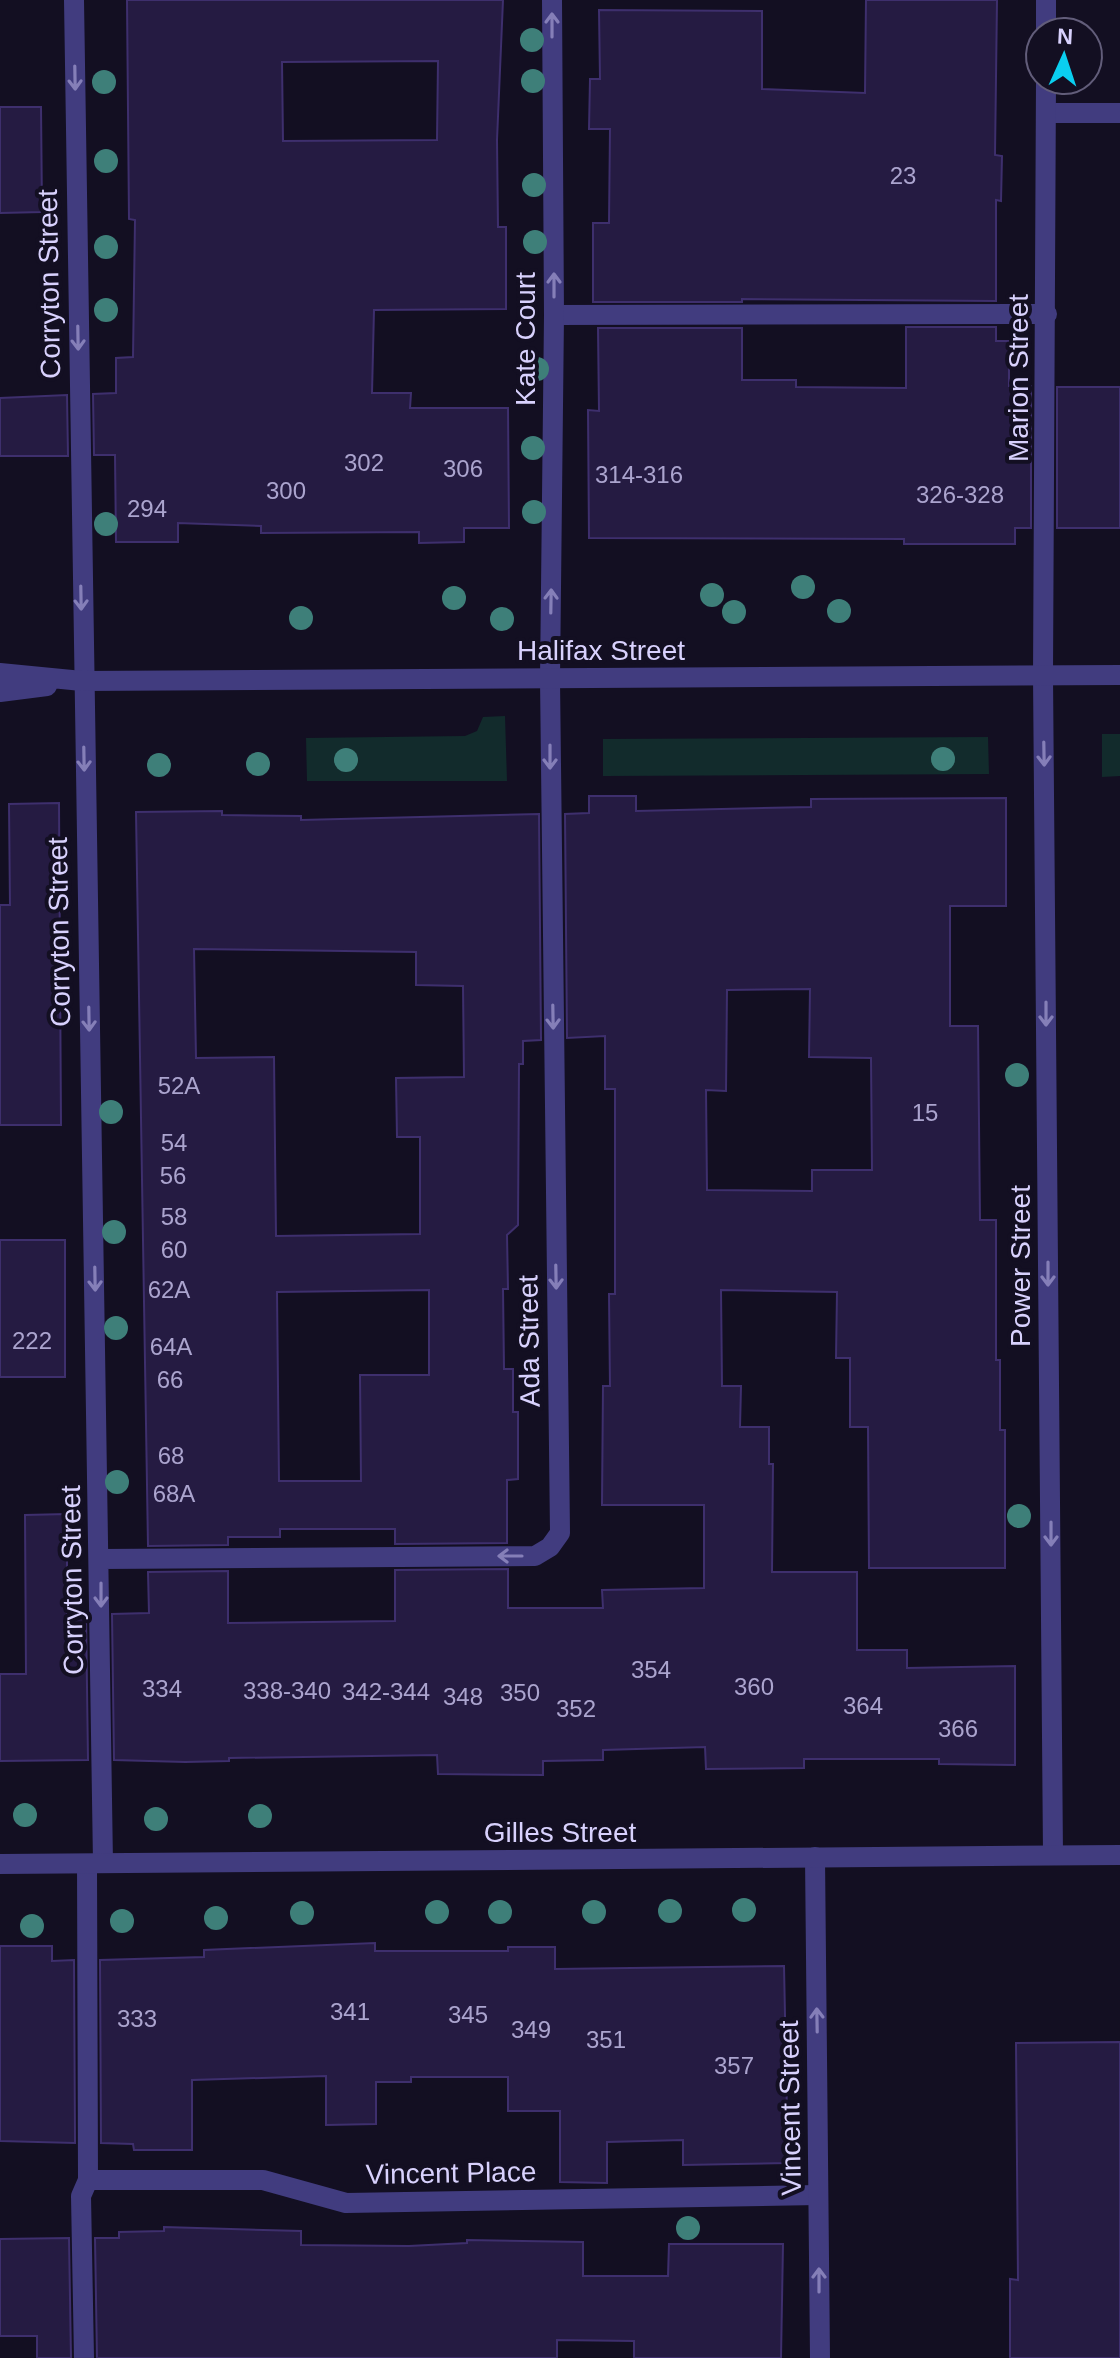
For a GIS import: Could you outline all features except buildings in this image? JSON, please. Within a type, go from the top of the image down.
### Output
[{"type":"street","name":"Corryton Street","points":[[74,0],[82,681],[101,1559],[95,1864]]},
{"type":"street","name":"Kate Court","points":[[550,679],[554,315],[552,0]]},
{"type":"street","name":"Marion Street","points":[[1043,676],[1046,96]]},
{"type":"street","points":[[1047,113],[1120,113]]},
{"type":"street","points":[[554,315],[1047,314]]},
{"type":"street","name":"Halifax Street","points":[[0,673],[82,681],[1120,675]]},
{"type":"street","name":"Power Street","points":[[1043,676],[1053,1855]]},
{"type":"street","name":"Ada Street","points":[[101,1559],[535,1556],[550,1547],[560,1533],[550,679]]},
{"type":"street","name":"Halifax Street","points":[[0,692],[82,681]]},
{"type":"street","name":"Gilles Street","points":[[0,1864],[1120,1855]]},
{"type":"street","name":"Vincent Street","points":[[815,1857],[820,2358]]},
{"type":"street","points":[[84,2358],[81,2196],[88,2180],[95,1864]]},
{"type":"street","name":"Vincent Place","points":[[88,2180],[263,2180],[346,2203],[818,2195]]},
{"type":"green space","points":[[505,716],[507,781],[307,781],[306,738],[465,736],[477,731],[483,717]]},
{"type":"green space","points":[[1102,734],[1120,734],[1120,776],[1102,777]]},
{"type":"green space","points":[[988,737],[989,774],[603,776],[603,739]]}]
